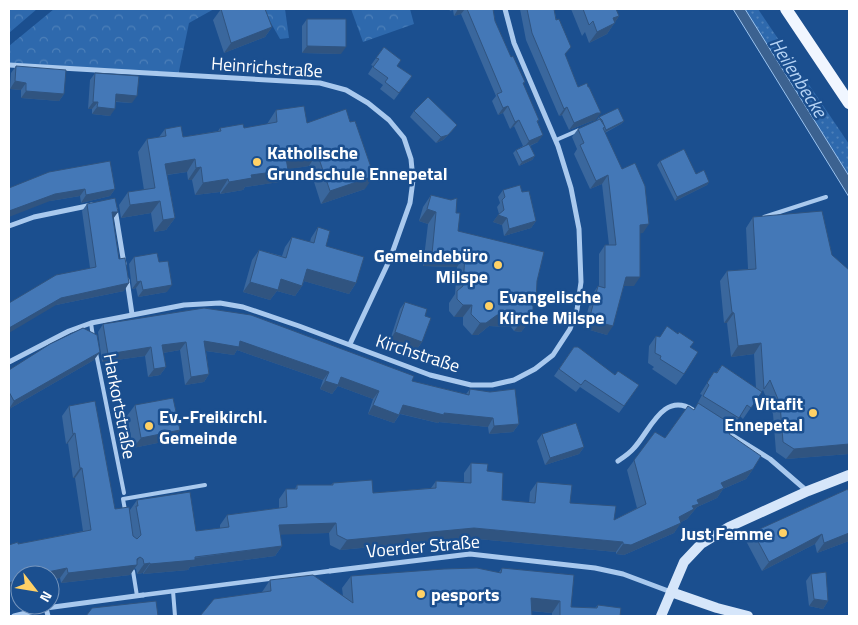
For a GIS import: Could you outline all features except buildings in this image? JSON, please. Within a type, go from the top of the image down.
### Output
[{"type":"main road","points":[[786,9],[849,103]]},
{"type":"main road","points":[[661,616],[684,562],[701,544],[729,527],[808,491],[849,475]]},
{"type":"main road","points":[[671,592],[748,616]]},
{"type":"street","name":"Kirchstraße","points":[[9,362],[69,331],[91,323],[184,305],[220,303],[252,310],[350,344],[430,375],[471,385],[492,385],[514,380],[536,369],[553,355],[570,329],[577,310],[581,282],[579,229],[574,203],[556,140],[514,43],[506,9]]},
{"type":"street","name":"Heinrichstraße","points":[[9,64],[320,83],[346,90],[368,103],[389,120],[404,138],[412,159],[413,180],[410,203],[390,259],[350,344]]},
{"type":"street","points":[[114,200],[124,267]]},
{"type":"street","points":[[9,226],[34,217],[96,204]]},
{"type":"street","points":[[126,276],[132,314]]},
{"type":"street","points":[[618,461],[634,449],[663,409],[672,405],[686,405],[701,415]]},
{"type":"street","points":[[723,429],[770,459],[808,491]]},
{"type":"street","name":"Voerder Straße","points":[[60,606],[470,554],[595,568],[623,574],[671,592]]},
{"type":"lane","points":[[556,140],[585,127]]},
{"type":"lane","points":[[760,218],[826,197]]},
{"type":"lane","name":"Harkortstraße","points":[[91,323],[94,343]]},
{"type":"lane","name":"Harkortstraße","points":[[96,352],[124,493]]},
{"type":"lane","points":[[126,517],[123,498],[205,485]]},
{"type":"lane","points":[[133,571],[140,595]]},
{"type":"lane","points":[[173,591],[175,616]]},
{"type":"green space","points":[[9,9],[37,9],[9,33]]},
{"type":"green space","points":[[54,9],[214,9],[189,23],[178,76],[9,66],[9,46]]},
{"type":"green space","points":[[263,9],[285,9],[289,38],[280,39]]},
{"type":"green space","points":[[351,9],[410,9],[414,24],[363,42]]},
{"type":"green space","points":[[745,9],[758,9],[849,144],[849,176]]},
{"type":"shaded area","points":[[733,9],[745,9],[849,176],[849,197]]},
{"type":"place","name":"Katholische Grundschule Ennepetal","points":[[257,162]]},
{"type":"place","name":"Gemeindebüro Milspe","points":[[498,265]]},
{"type":"place","name":"Evangelische Kirche Milspe","points":[[489,306]]},
{"type":"place","name":"Vitafit Ennepetal","points":[[813,413]]},
{"type":"place","name":"Ev.-Freikirchl. Gemeinde","points":[[149,426]]},
{"type":"place","name":"Just Femme","points":[[783,533]]},
{"type":"place","name":"pesports","points":[[421,594]]},
{"type":"water label","name":"Heilenbecke","points":[[799,77]]}]
